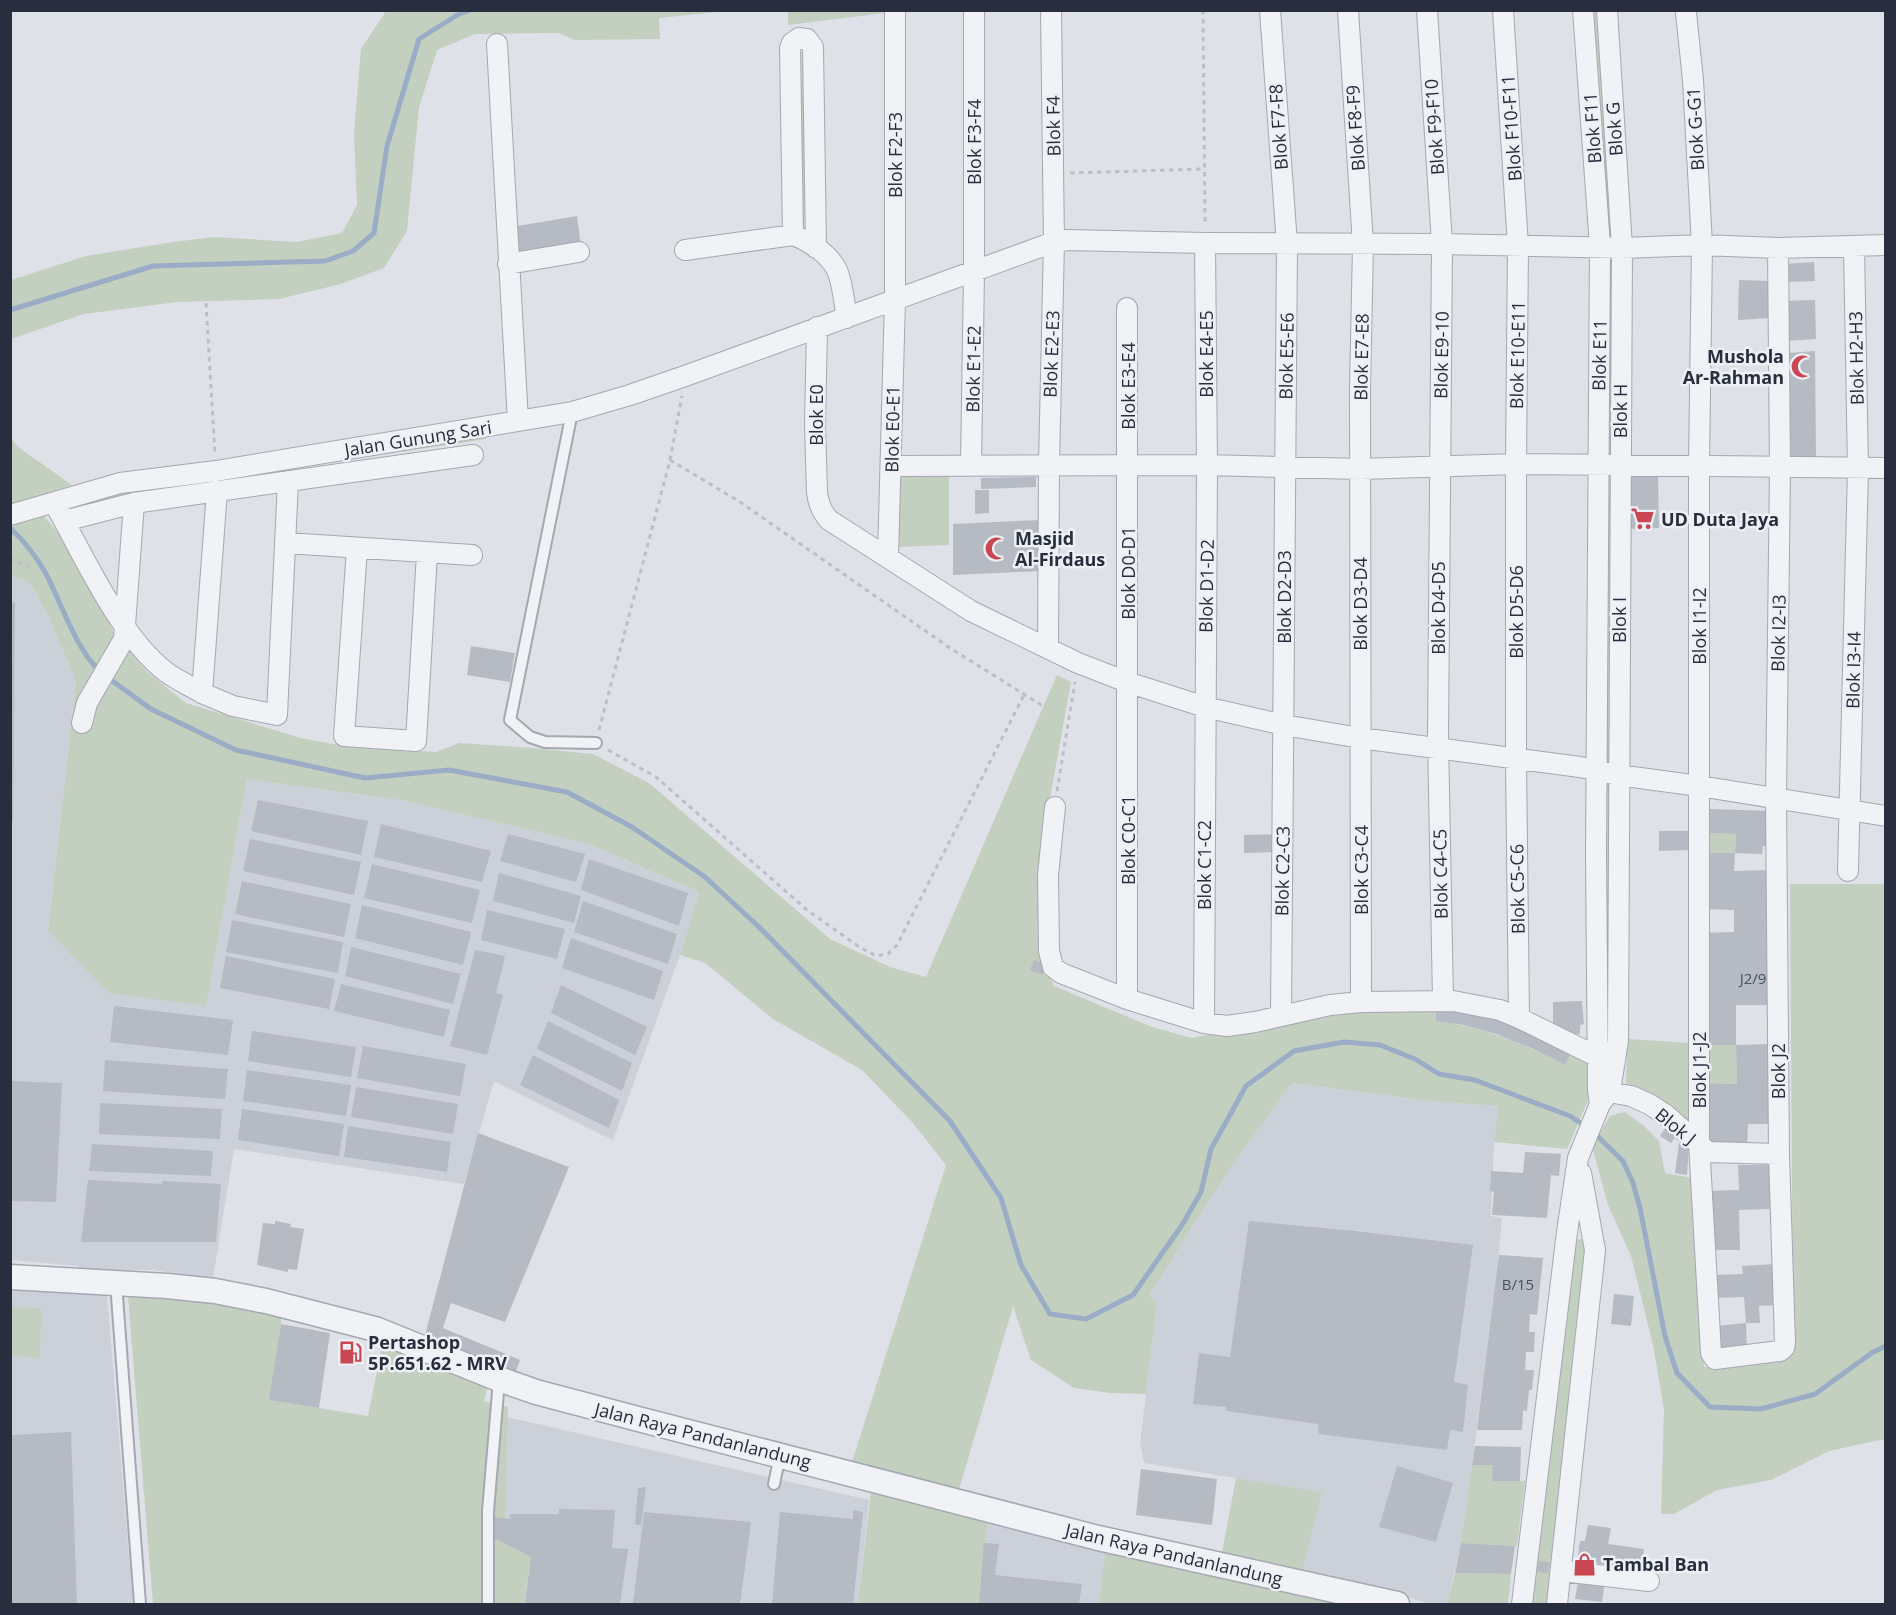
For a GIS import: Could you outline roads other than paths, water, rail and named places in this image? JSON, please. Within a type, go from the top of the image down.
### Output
[{"type":"street","name":"Blok F2-F3","points":[[895,10],[895,300]]},
{"type":"street","name":"Blok F3-F4","points":[[974,10],[974,273]]},
{"type":"street","name":"Blok F4","points":[[1051,10],[1054,242]]},
{"type":"street","name":"Blok F7-F8","points":[[1270,10],[1287,244]]},
{"type":"street","name":"Blok F8-F9","points":[[1348,10],[1363,245]]},
{"type":"street","name":"Blok F9-F10","points":[[1426,10],[1442,244]]},
{"type":"street","name":"Blok F10-F11","points":[[1503,10],[1518,246]]},
{"type":"street","name":"Blok F11","points":[[1583,10],[1600,246]]},
{"type":"street","name":"Blok G","points":[[1606,10],[1622,248]]},
{"type":"street","name":"Blok G-G1","points":[[1686,13],[1702,245],[1699,466]]},
{"type":"street","points":[[792,235],[790,48],[792,43],[799,38],[807,39],[813,47],[816,248]]},
{"type":"street","points":[[497,44],[518,421]]},
{"type":"street","points":[[685,250],[792,235],[804,239],[833,263],[838,272],[847,318]]},
{"type":"street","name":"Jalan Gunung Sari","points":[[17,513],[120,483],[216,471],[572,412],[685,376],[817,327],[974,273],[1054,242],[1067,240],[1622,248],[1702,245],[1778,249],[1854,248],[1886,245]]},
{"type":"street","name":"Blok E2-E3","points":[[1048,648],[1048,465],[1054,242]]},
{"type":"street","name":"Blok E4-E5","points":[[1205,243],[1207,465]]},
{"type":"street","name":"Blok E5-E6","points":[[1285,468],[1287,244]]},
{"type":"street","name":"Blok E9-10","points":[[1440,466],[1442,244]]},
{"type":"street","name":"Blok E7-E8","points":[[1360,469],[1363,245]]},
{"type":"street","name":"Blok E10-E11","points":[[1516,464],[1518,246]]},
{"type":"street","name":"Blok E11","points":[[1600,246],[1596,917],[1598,1057],[1602,1098]]},
{"type":"street","name":"Blok H","points":[[1620,465],[1622,248]]},
{"type":"street","name":"Blok H2-H3","points":[[1854,248],[1857,469]]},
{"type":"street","name":"Blok I2-I3","points":[[1776,799],[1780,468],[1778,249]]},
{"type":"street","points":[[508,264],[579,252]]},
{"type":"street","name":"Blok E1-E2","points":[[971,465],[974,273]]},
{"type":"street","name":"Blok E0-E1","points":[[888,557],[895,300]]},
{"type":"street","name":"Blok E3-E4","points":[[1127,308],[1128,465]]},
{"type":"street","name":"Blok E0","points":[[817,327],[815,424],[818,502],[823,514],[829,520],[888,557]]},
{"type":"street","points":[[64,522],[134,503],[473,455]]},
{"type":"street","points":[[892,466],[1207,465],[1360,469],[1516,464],[1886,468]]},
{"type":"street","name":"Blok D5-D6","points":[[1516,464],[1516,760]]},
{"type":"street","name":"Blok D0-D1","points":[[1127,682],[1128,465]]},
{"type":"street","name":"Blok D1-D2","points":[[1204,707],[1207,465]]},
{"type":"street","name":"Blok I","points":[[1602,1098],[1617,1057],[1618,1041],[1620,465]]},
{"type":"street","name":"Blok D4-D5","points":[[1438,748],[1440,466]]},
{"type":"street","name":"Blok I1-I2","points":[[1699,466],[1700,786]]},
{"type":"street","name":"Blok D2-D3","points":[[1284,725],[1285,468]]},
{"type":"street","name":"Blok D3-D4","points":[[1360,469],[1360,738]]},
{"type":"street","name":"Blok I3-I4","points":[[1848,871],[1857,469]]},
{"type":"street","points":[[54,502],[126,629],[140,647],[165,671],[202,693],[233,706],[277,715],[288,481]]},
{"type":"street","points":[[202,693],[217,491]]},
{"type":"street","points":[[82,723],[87,703],[124,639],[134,503]]},
{"type":"street","points":[[286,543],[472,555]]},
{"type":"street","points":[[357,548],[344,736],[416,741],[427,553]]},
{"type":"street","points":[[888,557],[971,611],[1078,663],[1204,707],[1284,725],[1360,738],[1700,786],[1886,816]]},
{"type":"street","name":"Blok C0-C1","points":[[1127,682],[1127,999]]},
{"type":"street","name":"Blok C1-C2","points":[[1204,707],[1204,1023]]},
{"type":"street","name":"Blok C2-C3","points":[[1281,1016],[1284,725]]},
{"type":"street","name":"Blok C3-C4","points":[[1360,738],[1361,1002]]},
{"type":"street","name":"Blok C4-C5","points":[[1438,748],[1443,1000]]},
{"type":"street","name":"Blok C5-C6","points":[[1516,760],[1519,1017]]},
{"type":"street","name":"Blok J1-J2","points":[[1700,786],[1699,1143],[1711,1353],[1715,1359],[1779,1351],[1784,1348],[1785,1343]]},
{"type":"street","name":"Blok J2","points":[[1776,799],[1779,1154],[1785,1343]]},
{"type":"street","points":[[1055,807],[1048,875],[1050,959],[1053,967],[1062,973],[1127,999],[1204,1023],[1227,1026],[1330,1005],[1443,1000],[1490,1008],[1519,1017],[1598,1057]]},
{"type":"street","name":"Blok J","points":[[1602,1098],[1631,1096],[1648,1104],[1666,1115],[1708,1152],[1779,1154]]},
{"type":"street","points":[[1521,1605],[1580,1233],[1578,1158],[1602,1098]]},
{"type":"street","points":[[1557,1605],[1595,1250],[1580,1233],[1578,1158]]},
{"type":"street","name":"Jalan Raya Pandanlandung","points":[[10,1278],[215,1291],[336,1318],[375,1329],[536,1392],[1098,1538],[1397,1605]]},
{"type":"street","points":[[1562,1571],[1649,1581]]},
{"type":"lane","points":[[572,412],[510,720],[530,737],[545,742],[596,743]]},
{"type":"lane","points":[[116,1283],[140,1605]]},
{"type":"lane","points":[[488,1605],[488,1511],[499,1379]]},
{"type":"lane","points":[[774,1484],[780,1455]]},
{"type":"waterway","points":[[10,310],[153,266],[325,261],[353,251],[374,233],[387,146],[419,39],[459,14],[470,10]]},
{"type":"waterway","points":[[10,528],[41,566],[75,636],[99,671]]},
{"type":"waterway","points":[[107,677],[151,709],[236,750],[365,778],[449,770],[567,792],[632,827],[705,877],[759,927],[950,1121],[1001,1198],[1021,1265],[1050,1314],[1086,1319],[1133,1295],[1182,1225],[1201,1192],[1211,1149],[1246,1086],[1294,1051],[1344,1042],[1380,1045],[1415,1059],[1439,1074],[1475,1080],[1570,1116],[1591,1130],[1623,1161],[1633,1183],[1640,1208],[1665,1336],[1677,1373],[1710,1407],[1761,1409],[1815,1394],[1873,1352],[1886,1346]]},
{"type":"place","name":"Mushola Ar-Rahman","points":[[1802,366]]},
{"type":"place","name":"UD Duta Jaya","points":[[1643,519]]},
{"type":"place","name":"Masjid Al-Firdaus","points":[[997,548]]},
{"type":"place","name":"Pertashop 5P.651.62 - MRV","points":[[350,1352]]},
{"type":"place","name":"Tambal Ban","points":[[1585,1564]]}]
